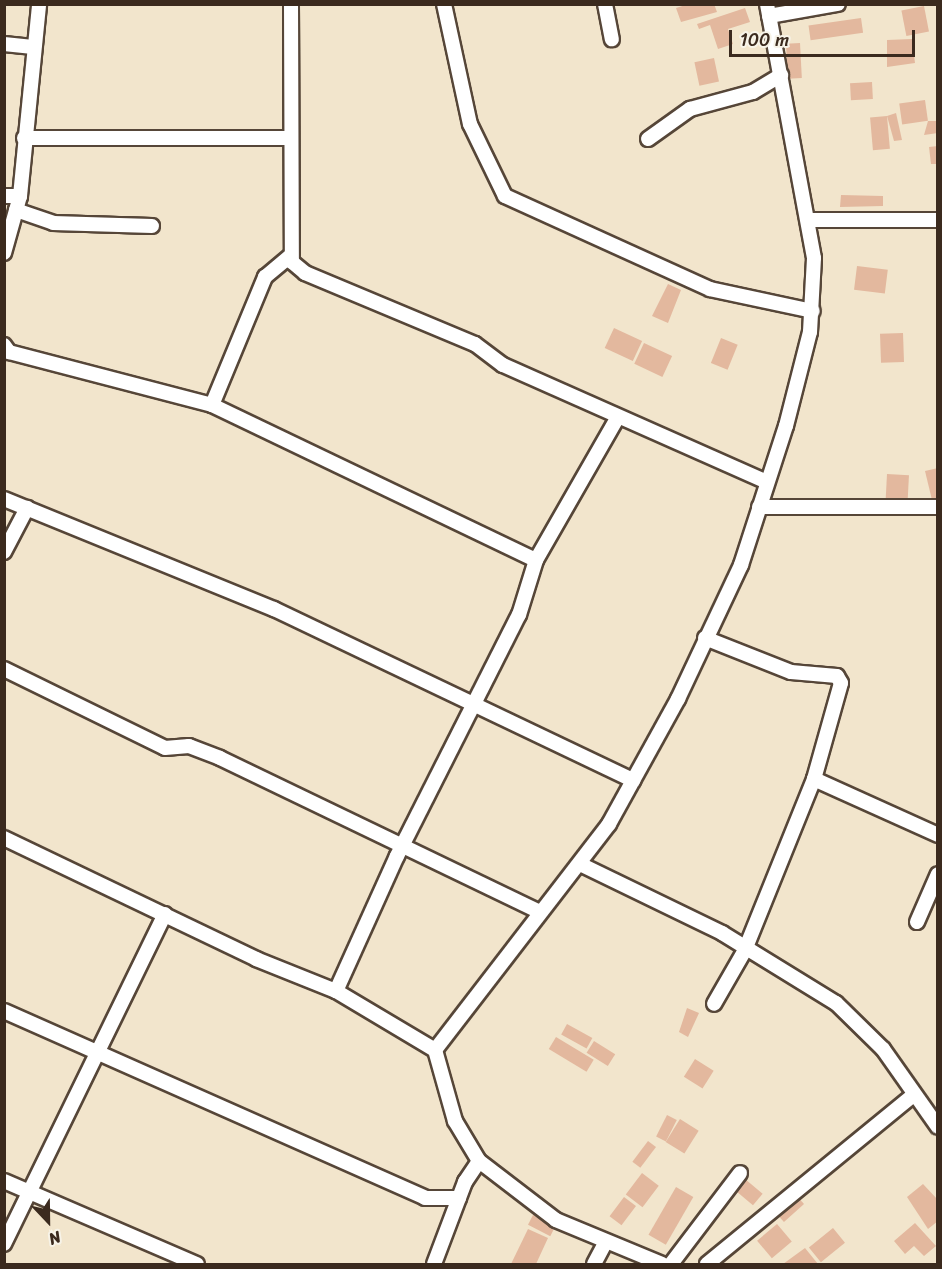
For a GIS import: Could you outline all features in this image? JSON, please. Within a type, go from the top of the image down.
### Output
[{"type":"street","points":[[4,253],[18,203],[39,4]]},
{"type":"street","points":[[291,4],[290,255],[305,273],[475,344],[503,365],[765,480]]},
{"type":"street","points":[[444,4],[470,124],[505,196],[710,289],[813,311]]},
{"type":"street","points":[[605,4],[612,39]]},
{"type":"street","points":[[435,1050],[540,912],[580,864],[633,780],[741,565],[765,480],[789,415],[813,311],[809,220],[768,10],[838,4]]},
{"type":"street","points":[[4,44],[33,47]]},
{"type":"street","points":[[648,139],[690,109],[753,92],[782,75]]},
{"type":"street","points":[[24,138],[290,138]]},
{"type":"street","points":[[4,196],[53,223],[152,226]]},
{"type":"street","points":[[809,220],[938,220]]},
{"type":"street","points":[[212,405],[265,277],[290,255]]},
{"type":"street","points":[[4,345],[9,351],[212,405],[536,560]]},
{"type":"street","points":[[336,991],[403,846],[477,703],[519,615],[536,560],[618,417]]},
{"type":"street","points":[[4,499],[274,609],[477,703],[633,780]]},
{"type":"street","points":[[759,507],[938,507]]},
{"type":"street","points":[[4,552],[27,508]]},
{"type":"street","points":[[705,638],[791,672],[837,676],[838,694],[814,779],[745,950],[714,1004]]},
{"type":"street","points":[[4,669],[165,747],[189,746],[220,758],[540,912]]},
{"type":"street","points":[[814,779],[938,835]]},
{"type":"street","points":[[4,838],[165,914],[255,960],[336,991],[435,1050],[455,1121],[479,1161],[556,1220],[605,1243],[662,1264]]},
{"type":"street","points":[[580,864],[722,933],[745,950],[851,1016],[897,1067],[912,1096],[938,1127]]},
{"type":"street","points":[[917,922],[938,874]]},
{"type":"street","points":[[4,1244],[165,914]]},
{"type":"street","points":[[4,1011],[425,1198],[459,1198]]},
{"type":"street","points":[[707,1264],[912,1096]]},
{"type":"street","points":[[434,1264],[459,1198],[479,1161]]},
{"type":"street","points":[[670,1264],[740,1173]]},
{"type":"street","points":[[4,1181],[197,1264]]},
{"type":"street","points":[[594,1264],[605,1243]]},
{"type":"building","points":[[689,4],[714,4],[717,12],[681,22],[676,8]]},
{"type":"building","points":[[924,6],[929,32],[906,36],[901,10]]},
{"type":"building","points":[[745,8],[750,22],[728,29],[733,44],[718,49],[710,25],[699,29],[697,24]]},
{"type":"building","points":[[861,18],[863,33],[811,40],[809,25]]},
{"type":"building","points":[[912,39],[915,63],[887,67],[887,40]]},
{"type":"building","points":[[800,43],[802,78],[788,79],[786,44]]},
{"type":"building","points":[[714,58],[719,81],[699,86],[694,62]]},
{"type":"building","points":[[872,82],[873,99],[851,100],[850,83]]},
{"type":"building","points":[[925,100],[928,121],[902,124],[899,104]]},
{"type":"building","points":[[896,113],[902,140],[894,141],[887,116]]},
{"type":"building","points":[[887,116],[890,149],[873,150],[870,117]]},
{"type":"building","points":[[928,121],[938,121],[938,133],[924,135]]},
{"type":"building","points":[[938,146],[938,164],[931,164],[929,147]]},
{"type":"building","points":[[841,195],[883,196],[883,206],[840,207]]},
{"type":"building","points":[[857,266],[888,270],[885,294],[854,290]]},
{"type":"building","points":[[668,284],[681,290],[668,323],[652,316]]},
{"type":"building","points":[[614,328],[642,341],[633,361],[605,348]]},
{"type":"building","points":[[903,333],[904,362],[881,363],[880,334]]},
{"type":"building","points":[[721,338],[738,345],[728,370],[711,363]]},
{"type":"building","points":[[644,343],[672,356],[662,377],[634,364]]},
{"type":"building","points":[[938,468],[938,499],[932,500],[925,471]]},
{"type":"building","points":[[887,474],[909,475],[908,499],[886,498]]},
{"type":"building","points":[[687,1008],[699,1013],[688,1037],[679,1032]]},
{"type":"building","points":[[567,1024],[592,1038],[587,1049],[561,1034]]},
{"type":"building","points":[[556,1037],[594,1060],[587,1072],[549,1049]]},
{"type":"building","points":[[594,1041],[615,1054],[608,1066],[587,1053]]},
{"type":"building","points":[[695,1059],[714,1071],[703,1088],[684,1077]]},
{"type":"building","points":[[667,1115],[677,1120],[666,1141],[656,1136]]},
{"type":"building","points":[[680,1119],[699,1131],[684,1154],[666,1142]]},
{"type":"building","points":[[648,1141],[656,1147],[640,1168],[632,1162]]},
{"type":"building","points":[[642,1173],[659,1186],[643,1207],[626,1195]]},
{"type":"building","points":[[745,1179],[763,1194],[753,1205],[735,1190]]},
{"type":"building","points":[[923,1184],[938,1200],[938,1221],[928,1229],[907,1197]]},
{"type":"building","points":[[676,1187],[693,1197],[666,1245],[648,1235]]},
{"type":"building","points":[[796,1195],[804,1204],[784,1222],[776,1213]]},
{"type":"building","points":[[624,1197],[636,1206],[622,1225],[610,1216]]},
{"type":"building","points":[[533,1215],[555,1226],[550,1236],[528,1225]]},
{"type":"building","points":[[915,1223],[936,1246],[924,1256],[914,1246],[905,1254],[894,1241]]},
{"type":"building","points":[[777,1224],[792,1242],[772,1258],[757,1241]]},
{"type":"building","points":[[833,1228],[845,1243],[821,1262],[809,1248]]},
{"type":"building","points":[[528,1229],[548,1238],[536,1264],[511,1264]]},
{"type":"building","points":[[805,1248],[818,1264],[783,1264]]}]
